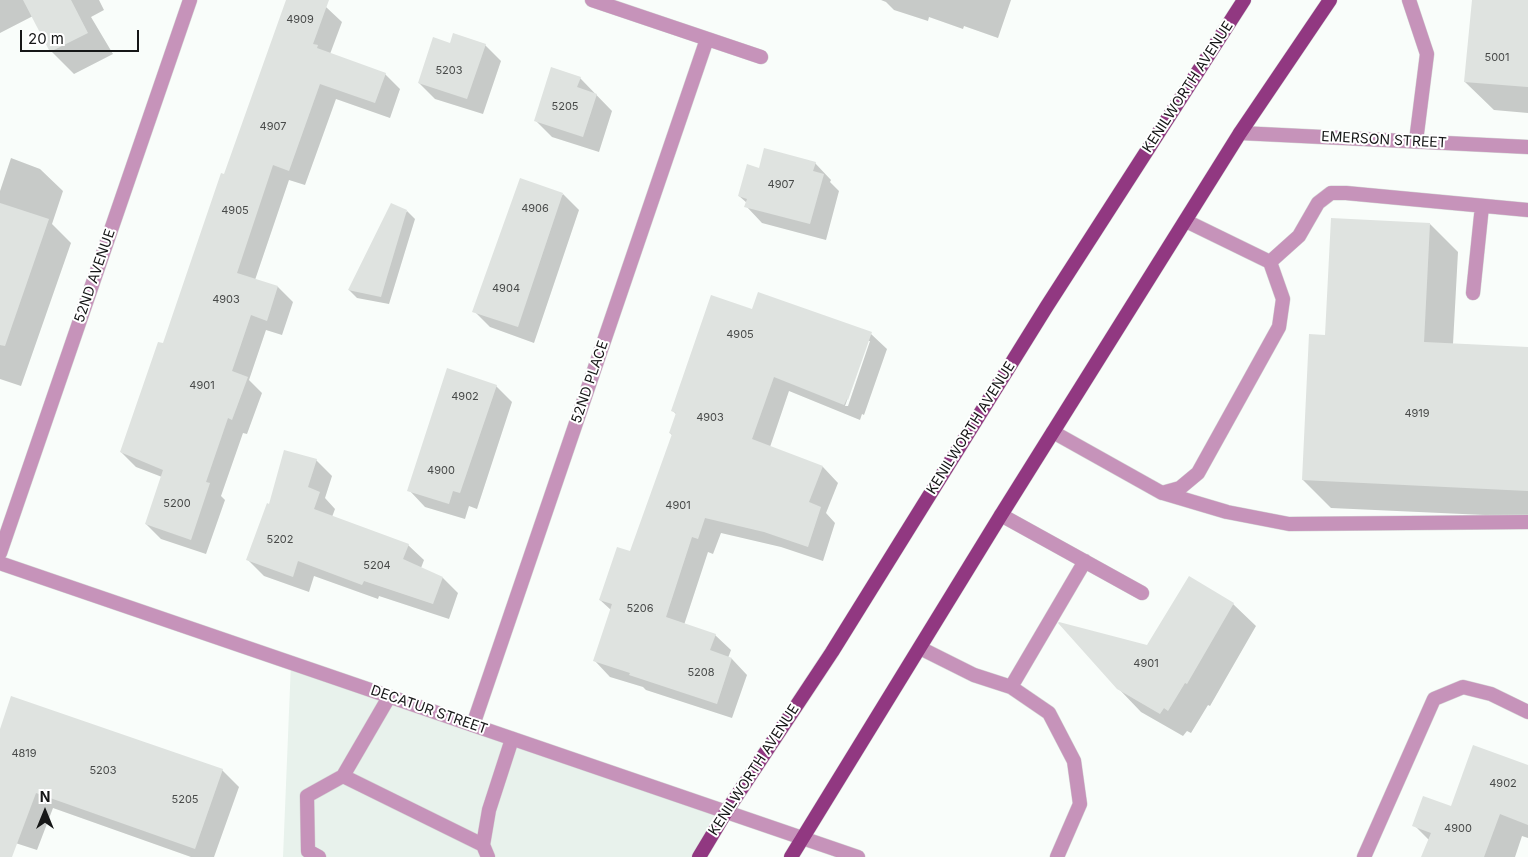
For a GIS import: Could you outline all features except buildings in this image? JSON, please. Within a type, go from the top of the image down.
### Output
[{"type":"main road","name":"KENILWORTH AVENUE","points":[[699,857],[726,812],[832,652],[1047,306],[1244,0]]},
{"type":"main road","points":[[790,857],[1240,133],[1330,0]]},
{"type":"street","name":"52ND AVENUE","points":[[0,553],[190,0]]},
{"type":"street","points":[[592,0],[761,57]]},
{"type":"street","points":[[1409,0],[1428,54],[1416,141]]},
{"type":"street","name":"52ND PLACE","points":[[473,725],[707,39]]},
{"type":"street","name":"EMERSON STREET","points":[[1240,133],[1528,147]]},
{"type":"street","points":[[1270,262],[1299,236],[1318,203],[1331,193],[1528,210]]},
{"type":"street","points":[[1473,293],[1482,206]]},
{"type":"street","points":[[1162,493],[1180,488],[1198,474],[1279,326],[1283,299],[1270,262],[1186,221]]},
{"type":"street","points":[[1053,432],[1162,493],[1227,512],[1289,524],[1528,522]]},
{"type":"street","points":[[1001,515],[1142,593]]},
{"type":"street","points":[[1011,687],[1085,562]]},
{"type":"street","name":"DECATUR STREET","points":[[0,563],[858,857]]},
{"type":"street","points":[[920,648],[974,675],[1011,687],[1049,713],[1074,761],[1080,804],[1057,857]]},
{"type":"street","points":[[1364,857],[1434,699],[1463,687],[1490,694],[1528,712]]},
{"type":"street","points":[[319,857],[308,851],[307,796],[343,776],[389,696]]},
{"type":"street","points":[[343,776],[485,851],[489,810],[512,739]]},
{"type":"shaded area","points":[[291,663],[726,812],[699,857],[283,857]]}]
